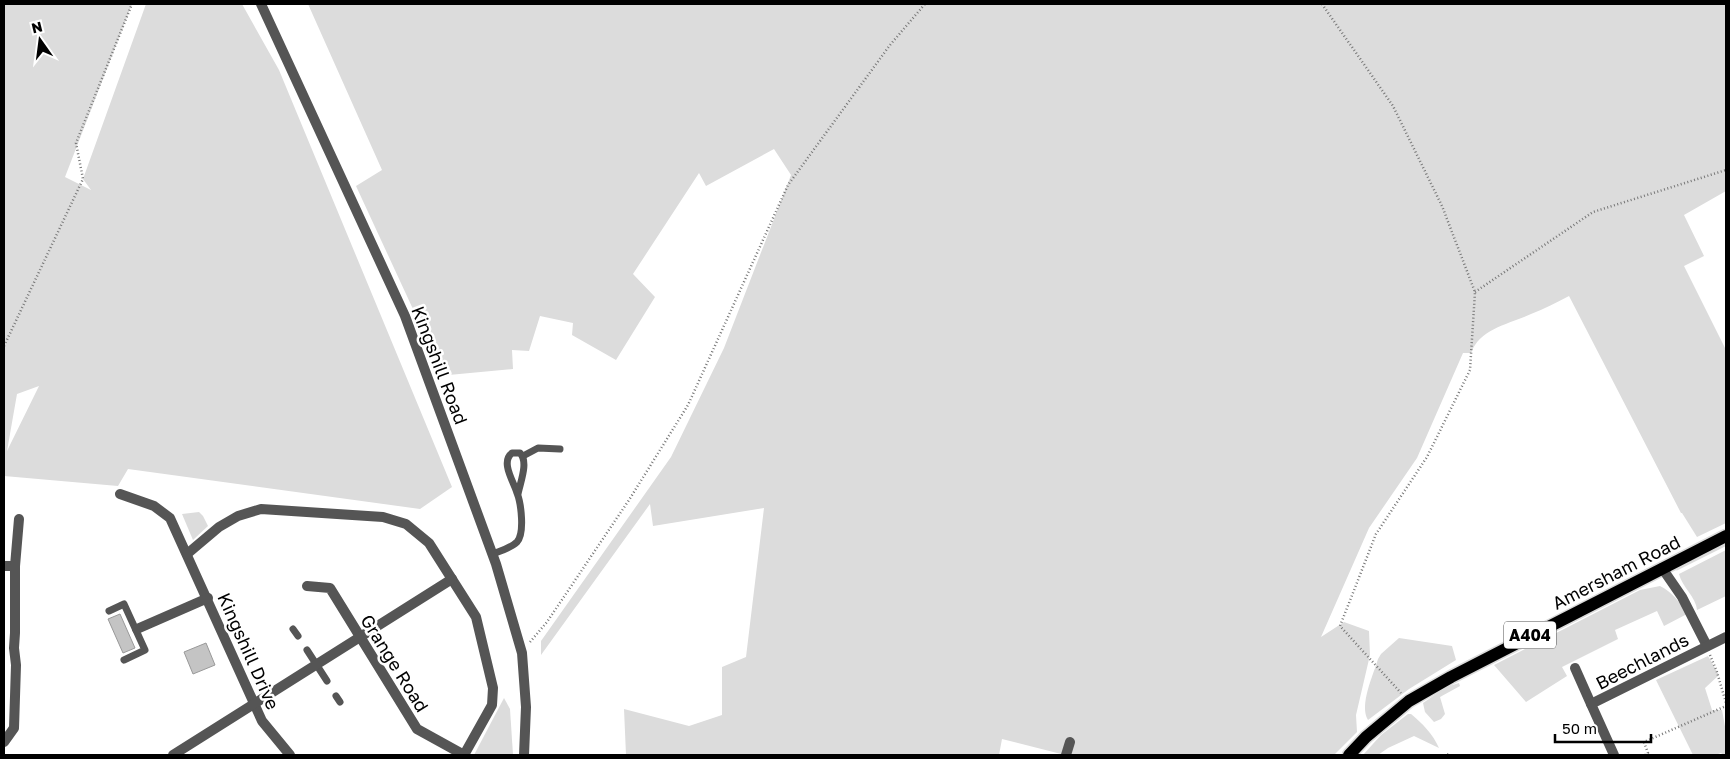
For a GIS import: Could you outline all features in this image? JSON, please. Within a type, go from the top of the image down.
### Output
[{"type":"main road","name":"Amersham Road","points":[[1349,755],[1409,702],[1451,677],[1726,536]]},
{"type":"street","name":"Kingshill Road","points":[[262,4],[406,316],[493,554],[522,653],[526,707],[524,755]]},
{"type":"street","name":"Kingshill Drive","points":[[120,494],[154,506],[170,518],[208,598],[262,721],[290,755]]},
{"type":"street","points":[[186,554],[220,526],[238,516],[262,509],[383,518],[406,524],[429,543],[476,617],[493,688],[492,705],[464,755]]},
{"type":"street","points":[[4,742],[14,728],[16,664],[14,648],[16,633],[15,566],[19,519]]},
{"type":"street","points":[[4,566],[15,566]]},
{"type":"street","name":"Beechlands","points":[[1662,568],[1682,597],[1707,646]]},
{"type":"street","points":[[173,755],[452,579]]},
{"type":"street","name":"Grange Road","points":[[307,586],[330,588],[417,729],[464,755]]},
{"type":"street","points":[[137,629],[208,598]]},
{"type":"street","name":"Beechlands","points":[[1591,704],[1726,637]]},
{"type":"street","name":"Beechlands","points":[[1575,668],[1614,755]]},
{"type":"street","points":[[1066,755],[1070,742]]},
{"type":"lane","points":[[523,456],[538,448],[560,449]]},
{"type":"lane","points":[[493,554],[513,545],[521,535],[522,527],[518,494],[507,462],[508,456],[512,453],[520,453],[523,456],[524,462],[518,494]]},
{"type":"lane","points":[[109,611],[124,604],[145,650],[124,660]]},
{"type":"lane","points":[[293,629],[298,636]]},
{"type":"lane","points":[[307,650],[327,681]]},
{"type":"path","points":[[4,346],[83,179],[76,143],[132,4]]},
{"type":"path","points":[[522,653],[547,622],[623,508],[688,405],[788,185],[890,45],[925,4]]},
{"type":"path","points":[[1322,4],[1393,106],[1442,206],[1475,292],[1470,370],[1427,457],[1376,534],[1340,626],[1364,655],[1409,702]]},
{"type":"path","points":[[1475,292],[1593,212],[1726,170]]},
{"type":"path","points":[[1645,755],[1648,753],[1644,742],[1726,705],[1717,672],[1707,646]]},
{"type":"shaded area","points":[[4,4],[132,4],[65,177],[91,190],[83,179],[146,4],[242,4],[279,70],[452,487],[420,509],[128,469],[118,486],[4,476]],"holes":[[[39,386],[7,451],[17,394]]]},
{"type":"shaded area","points":[[308,4],[1726,4],[1726,191],[1684,215],[1704,256],[1684,266],[1726,350],[1726,523],[1697,537],[1681,513],[1569,296],[1488,332],[1475,345],[1471,353],[1463,353],[1417,458],[1369,528],[1321,637],[1344,622],[1369,631],[1370,655],[1356,715],[1357,732],[1334,755],[1065,755],[1002,739],[999,755],[626,755],[624,709],[689,726],[722,715],[722,667],[746,657],[764,508],[653,526],[650,504],[541,655],[541,641],[671,457],[724,348],[791,175],[774,149],[706,186],[699,173],[633,274],[655,297],[616,360],[572,335],[573,323],[540,316],[529,351],[512,350],[513,369],[438,376],[426,348],[425,335],[356,186],[382,170]]},
{"type":"shaded area","points":[[199,512],[208,526],[193,540],[182,514]]},
{"type":"shaded area","points":[[1726,543],[1726,546],[1676,571],[1680,565]]},
{"type":"shaded area","points":[[1726,550],[1726,596],[1697,610],[1679,574]]},
{"type":"shaded area","points":[[1660,586],[1675,598],[1687,614],[1664,626],[1657,611],[1615,630],[1618,639],[1562,667],[1567,676],[1526,702],[1494,665],[1640,590]]},
{"type":"shaded area","points":[[1399,638],[1452,646],[1456,660],[1409,689],[1368,720],[1365,707],[1366,699],[1378,659]]},
{"type":"shaded area","points":[[1708,656],[1719,675],[1705,688],[1712,710],[1722,710],[1726,732],[1726,755],[1721,753],[1715,755],[1693,755],[1656,680]]},
{"type":"shaded area","points":[[1459,683],[1460,686],[1440,697],[1445,714],[1441,719],[1434,722],[1425,712],[1423,703],[1446,687]]},
{"type":"shaded area","points":[[504,698],[510,709],[513,755],[474,755]]},
{"type":"shaded area","points":[[1408,714],[1411,714],[1427,729],[1439,748],[1414,736],[1388,748],[1378,755],[1363,755],[1381,735]]},
{"type":"building","points":[[120,614],[135,648],[123,653],[108,619]]},
{"type":"building","points":[[206,643],[215,665],[193,674],[184,652]]}]
